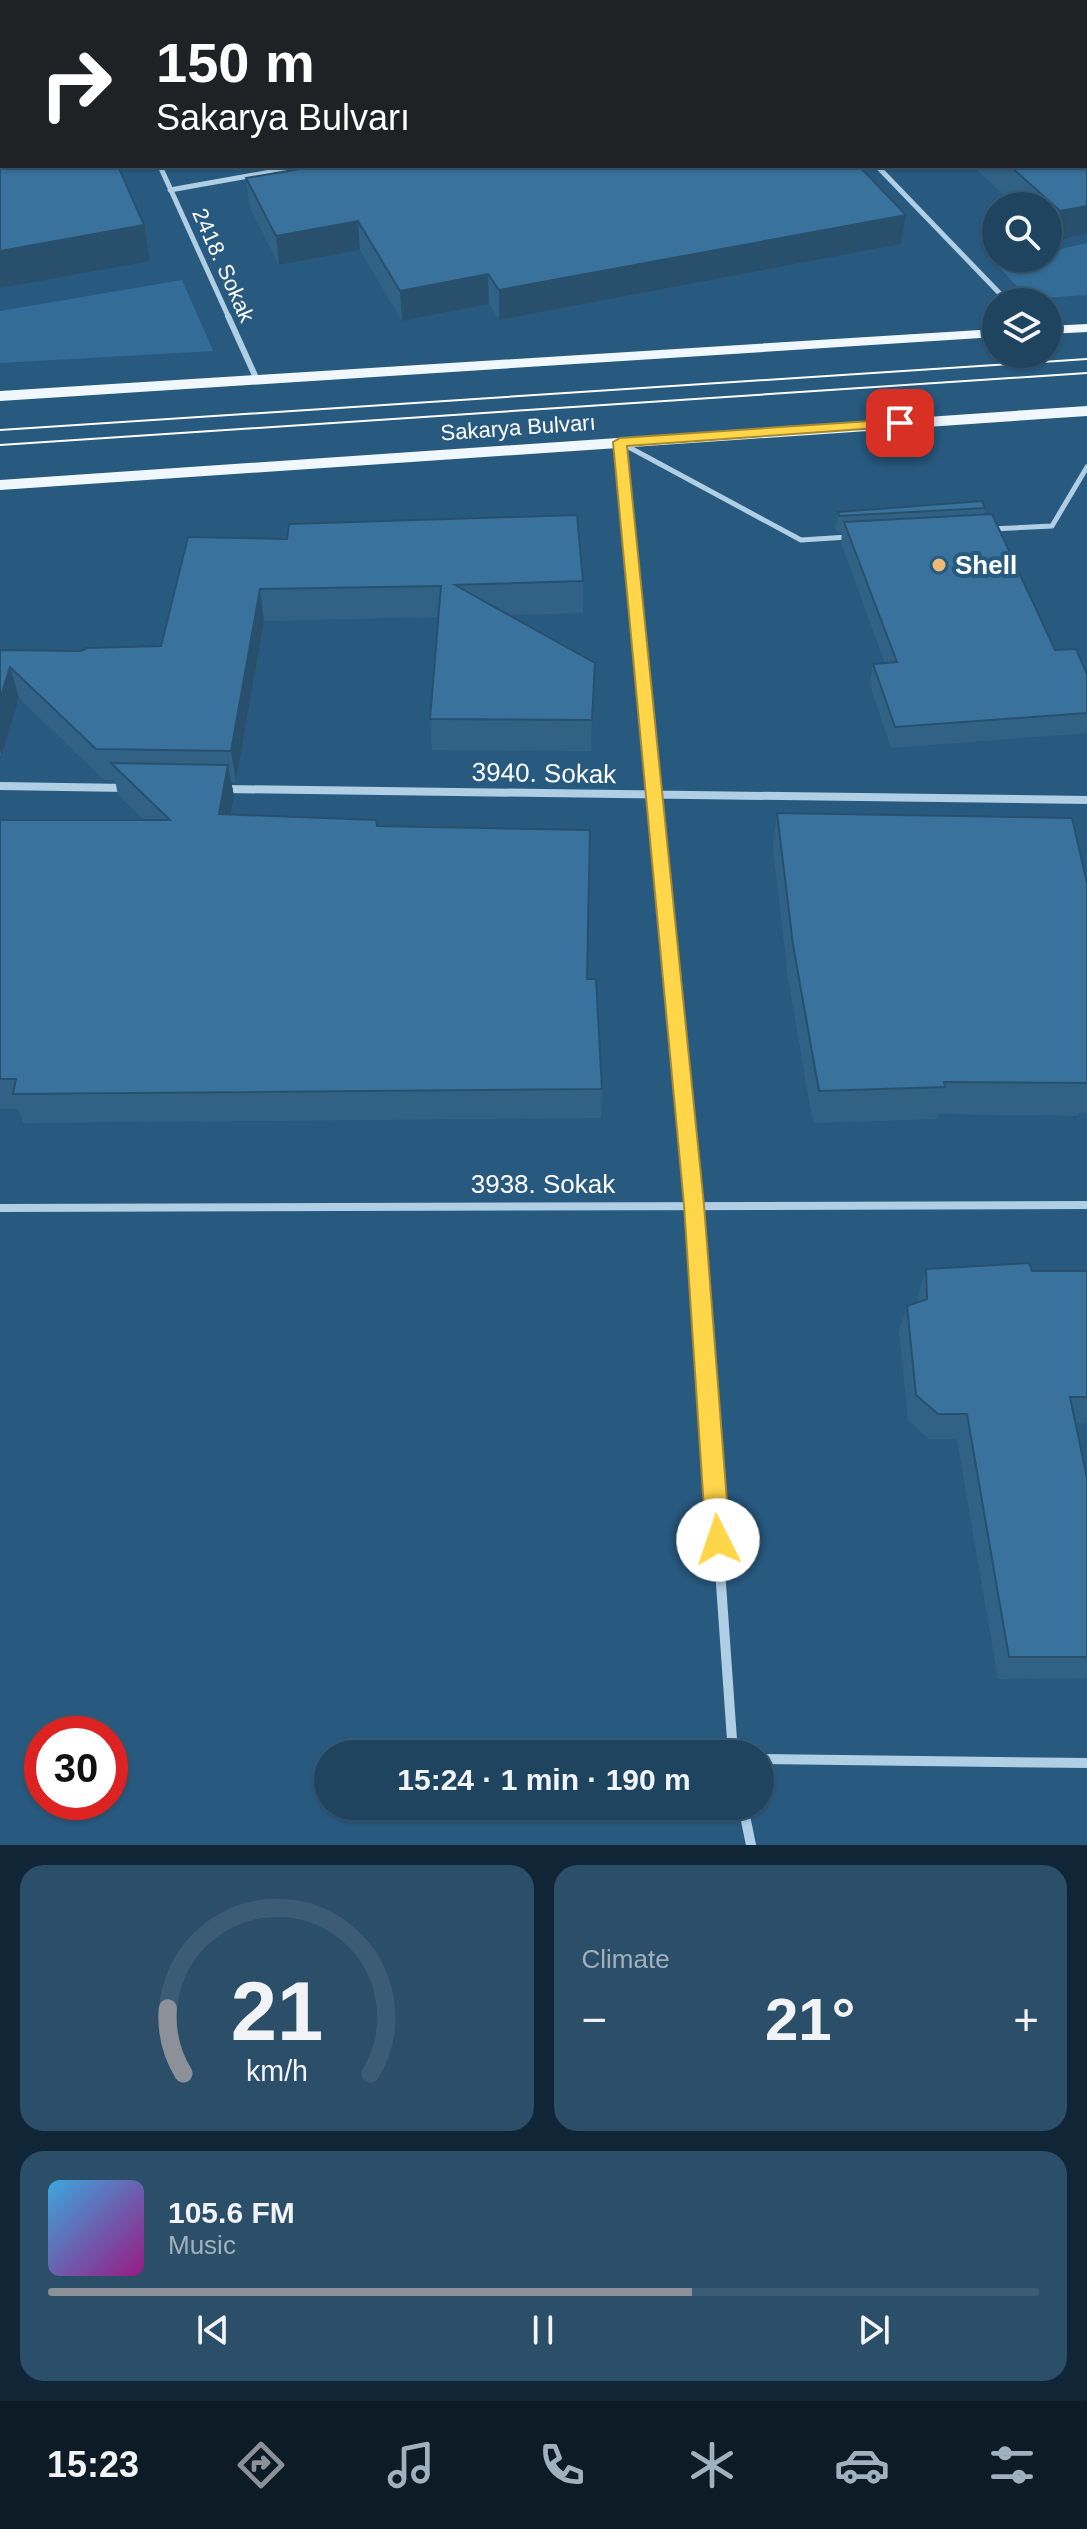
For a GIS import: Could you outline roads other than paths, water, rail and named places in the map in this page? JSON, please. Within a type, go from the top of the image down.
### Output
[{"type":"main road","points":[[1062,329],[1087,328]]},
{"type":"main road","points":[[0,396],[982,334]]},
{"type":"main road","name":"Sakarya Bulvarı","points":[[0,485],[1087,411]]},
{"type":"street","name":"2418. Sokak","points":[[161,168],[257,380]]},
{"type":"street","points":[[170,190],[293,168]]},
{"type":"street","points":[[879,168],[995,288]]},
{"type":"street","points":[[620,442],[694,1205],[732,1740]]},
{"type":"street","points":[[0,786],[141,788]]},
{"type":"street","name":"3940. Sokak","points":[[219,789],[1087,800]]},
{"type":"street","name":"3938. Sokak","points":[[0,1208],[1087,1205]]},
{"type":"street","points":[[774,1759],[1087,1763]]},
{"type":"street","points":[[746,1820],[751,1845]]},
{"type":"lane","points":[[620,442],[801,540],[864,536]]},
{"type":"lane","points":[[989,530],[1052,526],[1087,467]]},
{"type":"tram line","points":[[0,430],[1087,359]]},
{"type":"tram line","points":[[0,445],[1087,373]]},
{"type":"place","name":"Shell","points":[[939,565]]}]
